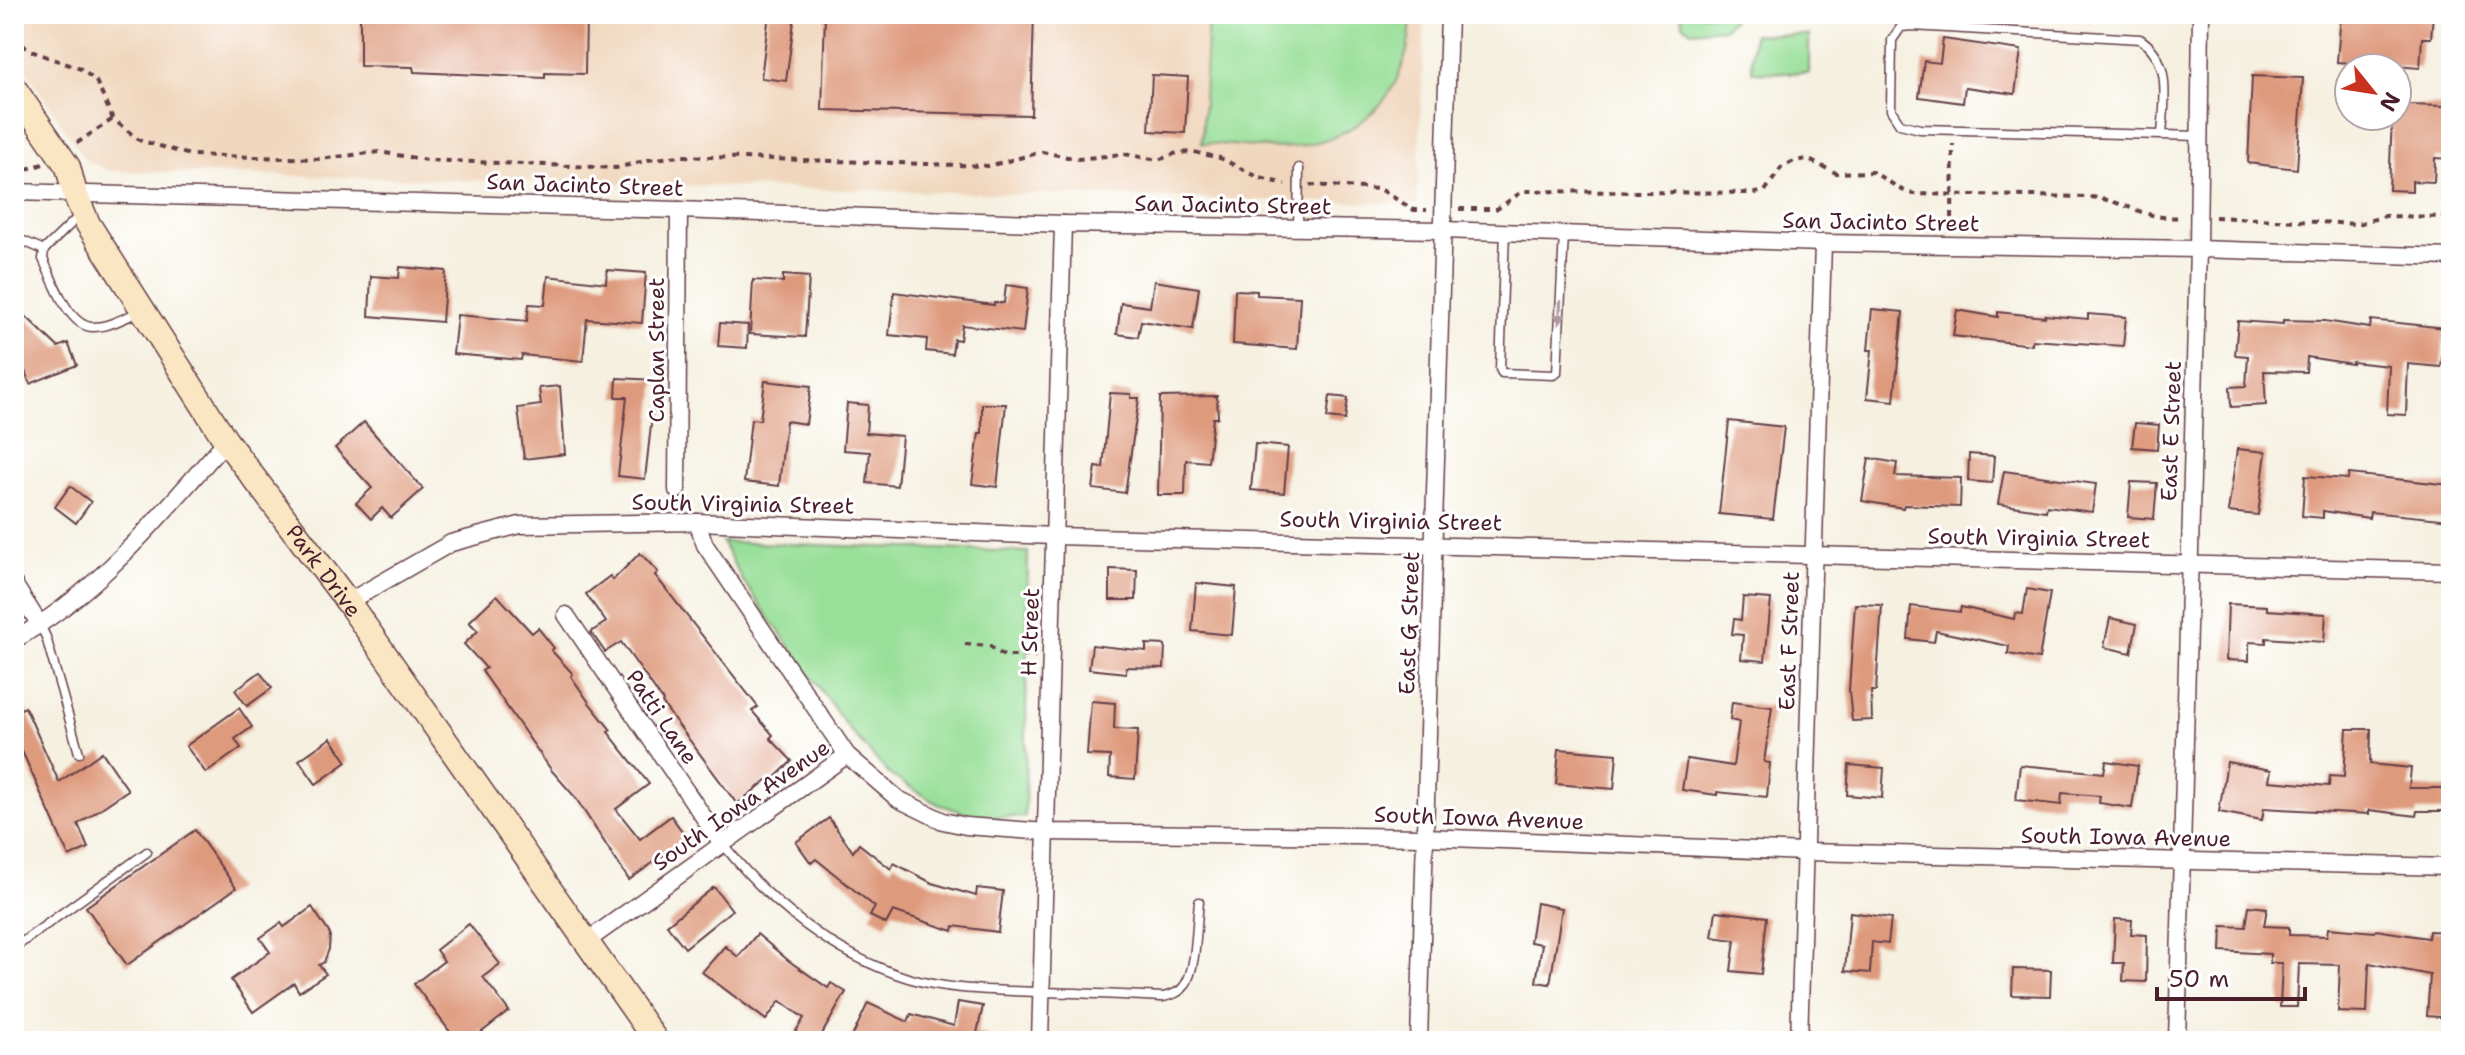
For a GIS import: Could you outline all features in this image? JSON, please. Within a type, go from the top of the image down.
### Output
[{"type":"street","name":"East G Street","points":[[1419,1041],[1449,14]]},
{"type":"street","name":"East E Street","points":[[2177,1041],[2198,249],[2201,14]]},
{"type":"street","name":"Park Drive","points":[[14,88],[68,167],[79,203],[142,311],[226,441],[348,602],[656,1041]]},
{"type":"street","name":"San Jacinto Street","points":[[14,192],[79,203],[679,210],[1063,224],[1443,230],[1823,243],[2451,257]]},
{"type":"street","name":"Caplan Street","points":[[677,490],[679,210]]},
{"type":"street","name":"H Street","points":[[1040,1041],[1063,224]]},
{"type":"street","name":"East F Street","points":[[1799,1041],[1823,243]]},
{"type":"street","points":[[14,640],[85,593],[118,561],[226,441]]},
{"type":"street","name":"South Virginia Street","points":[[348,602],[451,543],[520,525],[697,522],[1055,536],[2451,571]]},
{"type":"street","points":[[697,522],[705,545],[847,755]]},
{"type":"street","points":[[14,584],[40,625]]},
{"type":"street","name":"Patti Lane","points":[[566,615],[722,844]]},
{"type":"street","name":"South Iowa Avenue","points":[[587,941],[847,755],[898,799],[943,821],[966,826],[1046,832],[1425,837],[1805,852],[2451,867]]},
{"type":"lane","points":[[2162,135],[2165,77],[2149,45],[2140,39],[1912,26],[1901,27],[1892,40],[1891,110],[1900,124],[1920,129],[2199,136]]},
{"type":"lane","points":[[1298,228],[1299,168]]},
{"type":"lane","points":[[79,203],[44,250],[43,259],[68,311],[81,324],[91,327],[142,311]]},
{"type":"lane","points":[[1505,232],[1500,369],[1502,373],[1553,375],[1557,373],[1564,234]]},
{"type":"lane","points":[[14,237],[44,250]]},
{"type":"lane","points":[[40,625],[79,753]]},
{"type":"lane","points":[[722,844],[743,870],[823,938],[865,962],[909,978],[961,989],[1163,997],[1175,994],[1184,988],[1191,970],[1199,902]]},
{"type":"lane","points":[[14,948],[147,852]]},
{"type":"path","points":[[14,35],[28,50],[81,69],[96,81],[113,119],[139,140],[190,155],[319,159],[379,152],[427,160],[616,168],[680,156],[988,166],[1010,163],[1042,152],[1078,159],[1124,154],[1158,160],[1177,153],[1194,152],[1230,161],[1275,183],[1380,189],[1414,210],[1497,209],[1523,191],[1755,193],[1765,191],[1781,168],[1807,159],[1836,173],[1873,172],[1914,194],[2089,197],[2115,201],[2151,217],[2164,219],[2198,216],[2358,224],[2385,216],[2451,217]]},
{"type":"path","points":[[1952,218],[1953,141]]},
{"type":"path","points":[[965,644],[990,646],[1004,656],[1051,657]]},
{"type":"shaded area","points":[[14,14],[1425,14],[1417,204],[111,171],[86,161],[14,52]]},
{"type":"green space","points":[[1208,14],[1411,14],[1403,63],[1382,102],[1348,130],[1325,140],[1278,148],[1202,143]]},
{"type":"green space","points":[[1681,14],[1735,14],[1724,28],[1691,31],[1683,24]]},
{"type":"green space","points":[[1753,34],[1809,35],[1809,73],[1752,72]]},
{"type":"green space","points":[[722,542],[1028,552],[1025,817],[978,817],[938,804],[890,775],[848,728],[743,581]]},
{"type":"building","points":[[360,14],[586,14],[585,74],[545,73],[545,78],[414,72],[413,67],[360,66]]},
{"type":"building","points":[[769,14],[795,14],[786,81],[761,78]]},
{"type":"building","points":[[825,14],[1034,14],[1031,115],[822,110]]},
{"type":"building","points":[[2341,14],[2433,14],[2431,38],[2422,38],[2420,68],[2413,67],[2413,52],[2338,52]]},
{"type":"building","points":[[1943,39],[2021,50],[2015,94],[1965,87],[1963,103],[1919,97],[1924,61],[1940,63]]},
{"type":"building","points":[[1152,75],[1188,77],[1185,133],[1149,131]]},
{"type":"building","points":[[2252,76],[2303,78],[2297,169],[2248,163]]},
{"type":"building","points":[[2413,105],[2451,106],[2451,159],[2435,158],[2434,182],[2412,181],[2412,191],[2389,190],[2391,132],[2413,132]]},
{"type":"building","points":[[400,267],[446,271],[442,322],[369,316],[371,276],[399,278]]},
{"type":"building","points":[[607,270],[646,273],[642,323],[587,319],[583,361],[522,355],[521,360],[453,354],[457,315],[527,321],[529,304],[545,305],[548,276],[606,283]]},
{"type":"building","points":[[783,275],[809,277],[805,337],[750,334],[753,280],[783,282]]},
{"type":"building","points":[[1154,281],[1199,288],[1193,329],[1141,321],[1138,337],[1117,334],[1121,303],[1150,307]]},
{"type":"building","points":[[1006,285],[1028,288],[1023,332],[962,325],[960,340],[954,339],[952,354],[926,351],[927,339],[889,335],[894,292],[994,305],[1004,303]]},
{"type":"building","points":[[1235,290],[1257,291],[1257,295],[1300,297],[1297,349],[1233,344]]},
{"type":"building","points":[[14,305],[58,347],[68,343],[77,365],[30,384],[14,343]]},
{"type":"building","points":[[1872,309],[1903,312],[1894,401],[1867,398]]},
{"type":"building","points":[[1957,310],[1998,317],[1998,312],[2088,319],[2088,314],[2126,317],[2123,346],[2032,340],[2032,345],[1953,336]]},
{"type":"building","points":[[2283,320],[2325,321],[2370,328],[2371,320],[2445,328],[2441,367],[2408,364],[2406,415],[2387,414],[2389,366],[2307,357],[2306,372],[2264,371],[2266,405],[2231,407],[2230,387],[2246,386],[2248,356],[2235,355],[2238,321],[2283,324]]},
{"type":"building","points":[[720,323],[748,325],[747,348],[718,346]]},
{"type":"building","points":[[617,378],[656,380],[645,479],[618,476],[627,397],[616,397]]},
{"type":"building","points":[[765,381],[811,386],[806,424],[786,421],[779,486],[744,482],[751,419],[760,420]]},
{"type":"building","points":[[560,386],[565,454],[524,459],[518,408],[541,405],[539,388]]},
{"type":"building","points":[[1110,393],[1131,394],[1131,398],[1139,398],[1125,493],[1093,489],[1096,467],[1103,468]]},
{"type":"building","points":[[1217,396],[1218,418],[1213,418],[1208,462],[1186,460],[1185,495],[1158,495],[1160,397]]},
{"type":"building","points":[[1330,396],[1348,398],[1345,420],[1327,418]]},
{"type":"building","points":[[847,403],[868,405],[866,433],[902,436],[897,486],[867,483],[870,452],[843,450]]},
{"type":"building","points":[[982,404],[1006,404],[997,487],[972,484],[979,433],[982,433]]},
{"type":"building","points":[[1729,421],[1784,427],[1773,519],[1719,514]]},
{"type":"building","points":[[364,422],[423,489],[391,518],[382,508],[371,519],[356,503],[372,488],[335,448]]},
{"type":"building","points":[[2135,423],[2159,425],[2157,449],[2132,447]]},
{"type":"building","points":[[1255,444],[1288,447],[1284,493],[1251,490]]},
{"type":"building","points":[[2237,449],[2266,452],[2258,515],[2228,512]]},
{"type":"building","points":[[1969,454],[1994,456],[1992,483],[1968,481]]},
{"type":"building","points":[[1869,458],[1897,463],[1895,476],[1961,478],[1960,507],[1904,505],[1903,508],[1862,501]]},
{"type":"building","points":[[2004,471],[2096,484],[2092,512],[2047,506],[2046,511],[1998,504]]},
{"type":"building","points":[[2349,474],[2451,485],[2451,520],[2370,512],[2369,518],[2323,511],[2323,518],[2302,516],[2305,476],[2348,479]]},
{"type":"building","points":[[2131,482],[2157,483],[2154,519],[2128,517]]},
{"type":"building","points":[[70,486],[91,502],[76,523],[55,507]]},
{"type":"building","points":[[640,553],[658,572],[655,575],[758,707],[752,711],[773,735],[770,738],[792,761],[770,782],[767,780],[737,804],[621,642],[605,652],[591,632],[606,622],[586,594],[610,576],[613,580]]},
{"type":"building","points":[[1110,569],[1137,570],[1136,600],[1110,600]]},
{"type":"building","points":[[1196,583],[1236,587],[1232,635],[1192,631]]},
{"type":"building","points":[[2027,589],[2050,593],[2039,659],[2008,654],[2009,646],[1936,631],[1934,642],[1908,639],[1911,606],[1960,612],[1961,607],[2014,619],[2015,613],[2023,614]]},
{"type":"building","points":[[497,595],[532,633],[538,628],[611,730],[608,732],[649,784],[616,809],[640,839],[671,816],[687,838],[629,880],[575,797],[552,771],[482,671],[486,668],[464,644],[478,631],[469,622]]},
{"type":"building","points":[[1743,597],[1771,599],[1765,661],[1741,659],[1743,635],[1732,634],[1734,619],[1741,620]]},
{"type":"building","points":[[1855,604],[1882,605],[1876,691],[1871,691],[1872,720],[1852,721],[1849,690]]},
{"type":"building","points":[[2228,604],[2326,614],[2324,642],[2266,638],[2266,643],[2249,642],[2249,661],[2226,660]]},
{"type":"building","points":[[2110,618],[2137,624],[2131,653],[2104,647]]},
{"type":"building","points":[[1146,644],[1165,645],[1164,668],[1126,667],[1126,673],[1089,669],[1092,645],[1146,651]]},
{"type":"building","points":[[260,672],[272,688],[247,706],[235,690]]},
{"type":"building","points":[[1091,701],[1115,703],[1114,729],[1138,730],[1135,779],[1109,777],[1110,756],[1087,755]]},
{"type":"building","points":[[1732,702],[1772,707],[1764,762],[1770,763],[1767,797],[1682,790],[1687,759],[1733,766],[1739,722],[1730,720]]},
{"type":"building","points":[[25,707],[59,782],[102,752],[128,790],[78,824],[88,848],[69,857],[14,733],[14,712]]},
{"type":"building","points":[[239,708],[252,727],[235,739],[241,748],[206,773],[186,746]]},
{"type":"building","points":[[2347,729],[2371,729],[2370,764],[2411,768],[2409,788],[2451,788],[2451,811],[2417,811],[2416,816],[2369,810],[2369,814],[2264,808],[2262,820],[2219,812],[2227,762],[2271,770],[2269,781],[2329,786],[2330,776],[2344,777]]},
{"type":"building","points":[[331,738],[347,762],[316,784],[299,760]]},
{"type":"building","points":[[1559,749],[1617,754],[1614,789],[1556,784]]},
{"type":"building","points":[[2106,761],[2138,766],[2132,808],[2099,803],[2100,796],[2062,793],[2061,805],[2016,800],[2020,765],[2104,773]]},
{"type":"building","points":[[1849,765],[1884,768],[1882,798],[1847,795]]},
{"type":"building","points":[[829,818],[853,852],[859,844],[891,869],[894,863],[932,883],[976,896],[977,888],[1003,891],[998,932],[954,926],[953,931],[893,911],[886,924],[870,916],[875,907],[816,859],[811,863],[796,842]]},
{"type":"building","points":[[195,830],[236,888],[127,965],[86,907]]},
{"type":"building","points":[[714,887],[732,910],[685,948],[667,925]]},
{"type":"building","points":[[1536,903],[1562,908],[1550,984],[1536,982],[1542,944],[1530,942]]},
{"type":"building","points":[[2249,906],[2267,908],[2264,926],[2289,927],[2289,935],[2327,936],[2328,928],[2376,930],[2428,938],[2429,931],[2451,932],[2451,1018],[2427,1016],[2430,975],[2369,963],[2367,1013],[2338,1012],[2340,965],[2299,964],[2297,1007],[2280,1007],[2282,963],[2270,963],[2270,954],[2221,951],[2222,926],[2246,927]]},
{"type":"building","points":[[312,907],[330,934],[329,949],[324,962],[319,965],[326,974],[299,992],[294,983],[253,1012],[231,980],[270,952],[260,938],[281,923],[284,927]]},
{"type":"building","points":[[1716,911],[1767,917],[1761,974],[1731,971],[1735,940],[1712,937]]},
{"type":"building","points":[[1850,912],[1891,918],[1888,944],[1872,942],[1870,973],[1845,971]]},
{"type":"building","points":[[2115,919],[2132,920],[2131,934],[2147,935],[2146,982],[2123,981],[2124,963],[2113,963]]},
{"type":"building","points":[[469,924],[500,964],[483,977],[509,1011],[470,1041],[457,1041],[414,984],[444,961],[436,950]]},
{"type":"building","points":[[757,934],[828,988],[831,983],[846,992],[818,1041],[790,1041],[804,1018],[780,1001],[766,1020],[702,972],[725,946],[738,957]]},
{"type":"building","points":[[2013,969],[2051,970],[2050,996],[2012,995]]},
{"type":"building","points":[[958,1002],[983,1006],[977,1033],[989,1036],[988,1041],[850,1041],[868,1003],[908,1022],[911,1014],[954,1026]]}]
